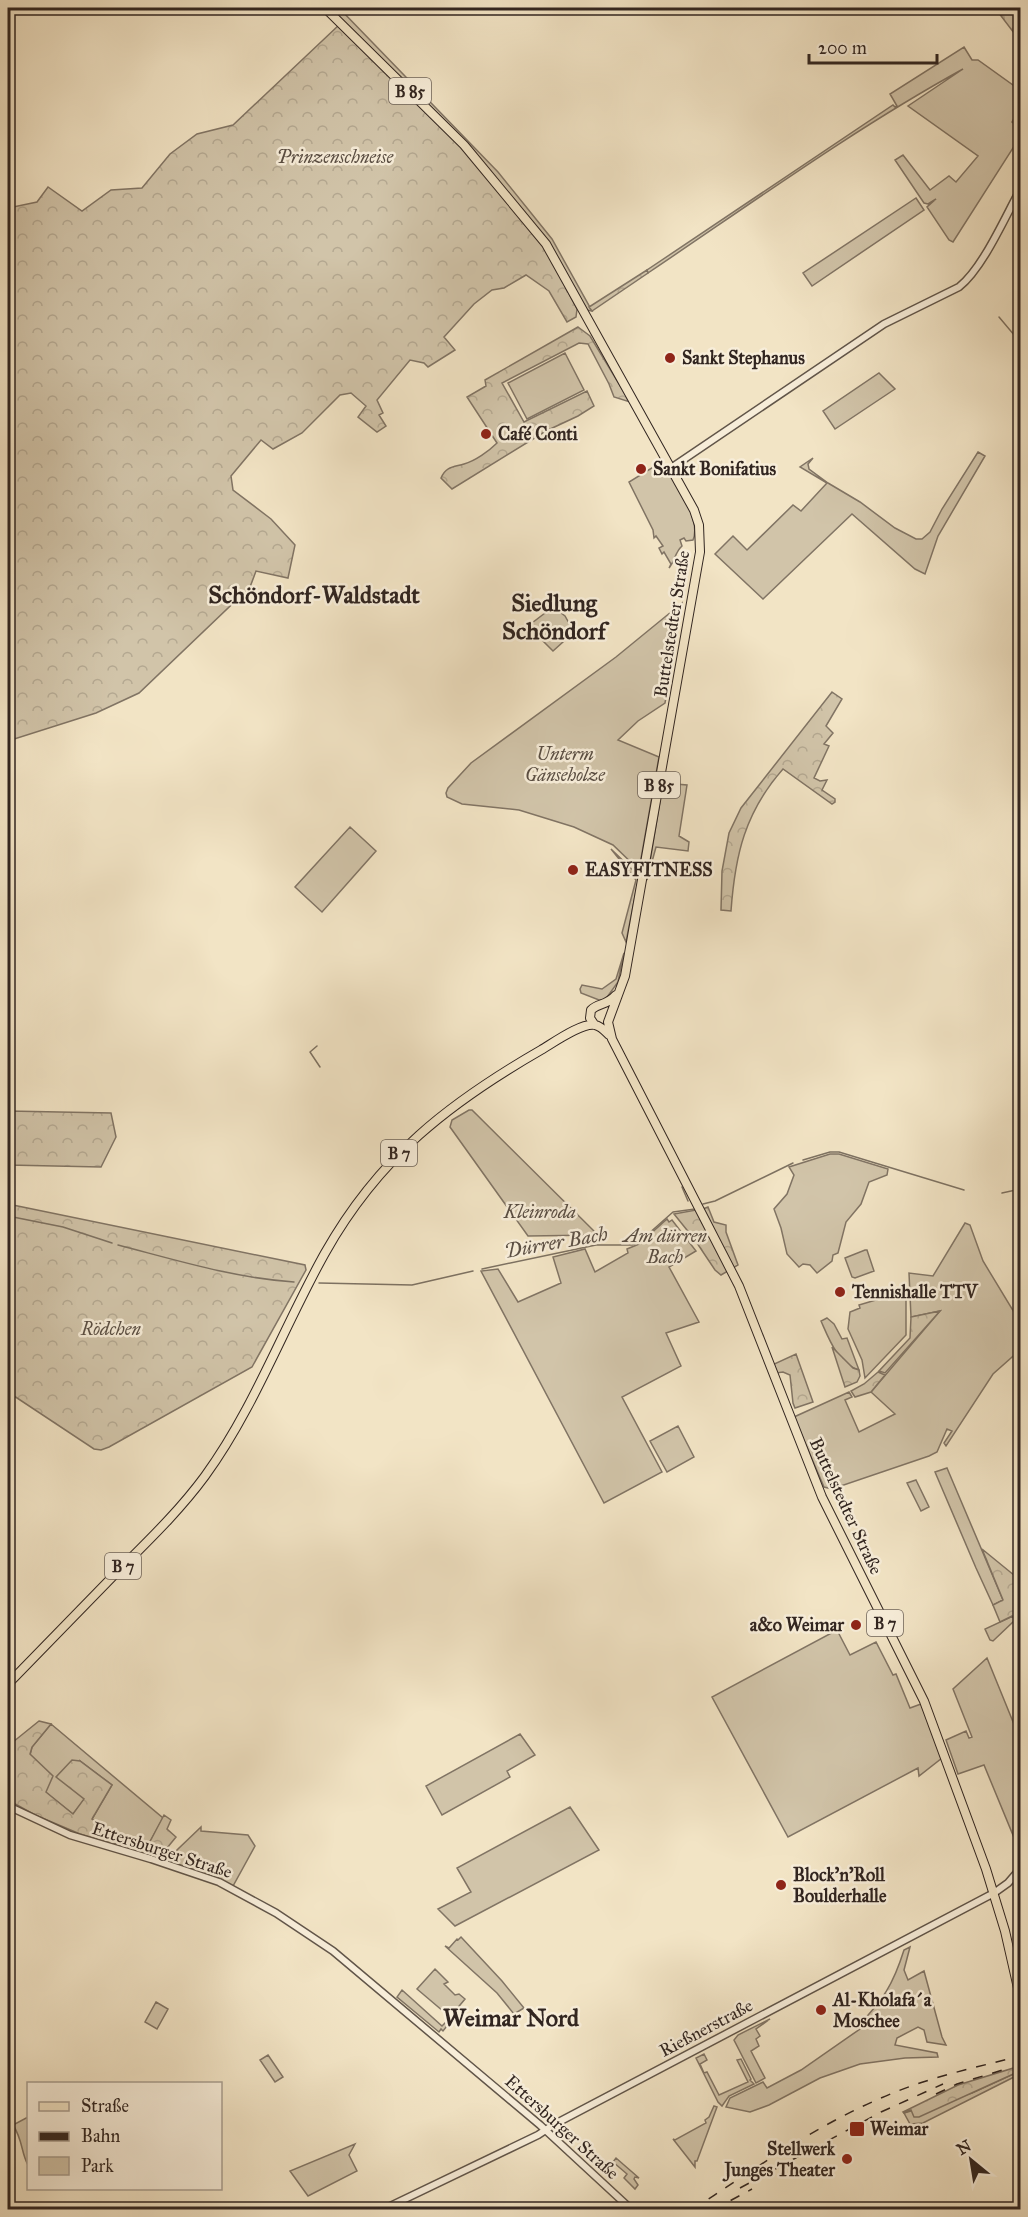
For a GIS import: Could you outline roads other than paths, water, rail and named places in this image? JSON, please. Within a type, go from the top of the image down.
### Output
[{"type":"main road","name":"Buttelstedter Straße","points":[[325,8],[464,145],[534,228],[553,256],[698,519],[700,552],[630,949],[620,991]]},
{"type":"main road","points":[[603,1005],[610,1014],[601,1024],[590,1015],[595,1006],[603,1005],[620,991]]},
{"type":"main road","name":"B 85","points":[[610,1014],[620,991]]},
{"type":"main road","name":"B 7","points":[[8,1684],[162,1526],[205,1476],[235,1428],[326,1252],[342,1225],[377,1177],[414,1139],[461,1100],[569,1033],[590,1015]]},
{"type":"main road","name":"Buttelstedter Straße","points":[[601,1024],[612,1039],[739,1286],[822,1497],[924,1701],[994,1893],[1020,1997]]},
{"type":"main road","name":"B 7","points":[[569,1033],[601,1024]]},
{"type":"street","points":[[671,468],[884,324],[959,287],[980,261],[1020,190]]},
{"type":"street","name":"Ettersburger Straße","points":[[8,1806],[70,1835],[151,1858],[219,1882],[276,1913],[333,1951],[546,2130],[632,2210]]},
{"type":"street","name":"Rießnerstraße","points":[[382,2210],[546,2130],[994,1893],[1008,1883],[1020,1869]]},
{"type":"waterway","points":[[999,317],[1020,342]]},
{"type":"waterway","points":[[317,1046],[310,1052],[320,1067]]},
{"type":"waterway","name":"Dürrer Bach","points":[[803,1160],[830,1152],[839,1152],[964,1190]]},
{"type":"waterway","name":"Dürrer Bach","points":[[703,1204],[715,1201],[793,1163]]},
{"type":"waterway","points":[[682,1187],[688,1201]]},
{"type":"waterway","name":"Dürrer Bach","points":[[1002,1193],[1020,1189]]},
{"type":"waterway","name":"Dürrer Bach","points":[[482,1269],[596,1245],[632,1245],[638,1243],[673,1212],[695,1209]]},
{"type":"waterway","name":"Dürrer Bach","points":[[8,1216],[63,1227],[112,1243]]},
{"type":"waterway","name":"Dürrer Bach","points":[[118,1245],[249,1277],[294,1282]]},
{"type":"waterway","name":"Dürrer Bach","points":[[319,1283],[412,1285],[473,1271]]},
{"type":"railway","points":[[692,2210],[790,2146],[840,2117],[924,2082],[1020,2056]]},
{"type":"railway","points":[[936,2094],[957,2084],[1009,2068]]},
{"type":"railway","points":[[740,2188],[881,2112],[943,2084]]},
{"type":"railway","points":[[713,2210],[752,2189]]},
{"type":"place","name":"Sankt Stephanus","points":[[670,358]]},
{"type":"place","name":"Café Conti","points":[[486,434]]},
{"type":"place","name":"Sankt Bonifatius","points":[[641,469]]},
{"type":"place","name":"EASYFITNESS","points":[[573,870]]},
{"type":"place","name":"Tennishalle TTV","points":[[840,1292]]},
{"type":"place","name":"a&o Weimar","points":[[856,1625]]},
{"type":"place","name":"Block'n'Roll Boulderhalle","points":[[781,1885]]},
{"type":"place","name":"Al-Kholafa´a Moschee","points":[[821,2010]]},
{"type":"place","name":"Weimar","points":[[857,2129]]},
{"type":"place","name":"Stellwerk Junges Theater","points":[[847,2159]]},
{"type":"district","name":"Schöndorf-Waldstadt","points":[[314,595]]},
{"type":"district","name":"Siedlung Schöndorf","points":[[554,617]]},
{"type":"district","name":"Weimar Nord","points":[[511,2018]]},
{"type":"park label","name":"Prinzenschneise","points":[[335,157]]},
{"type":"park label","name":"Unterm Gänseholze","points":[[565,764]]},
{"type":"park label","name":"Kleinroda","points":[[540,1212]]},
{"type":"park label","name":"Am dürren Bach","points":[[665,1246]]},
{"type":"park label","name":"Rödchen","points":[[111,1329]]}]
